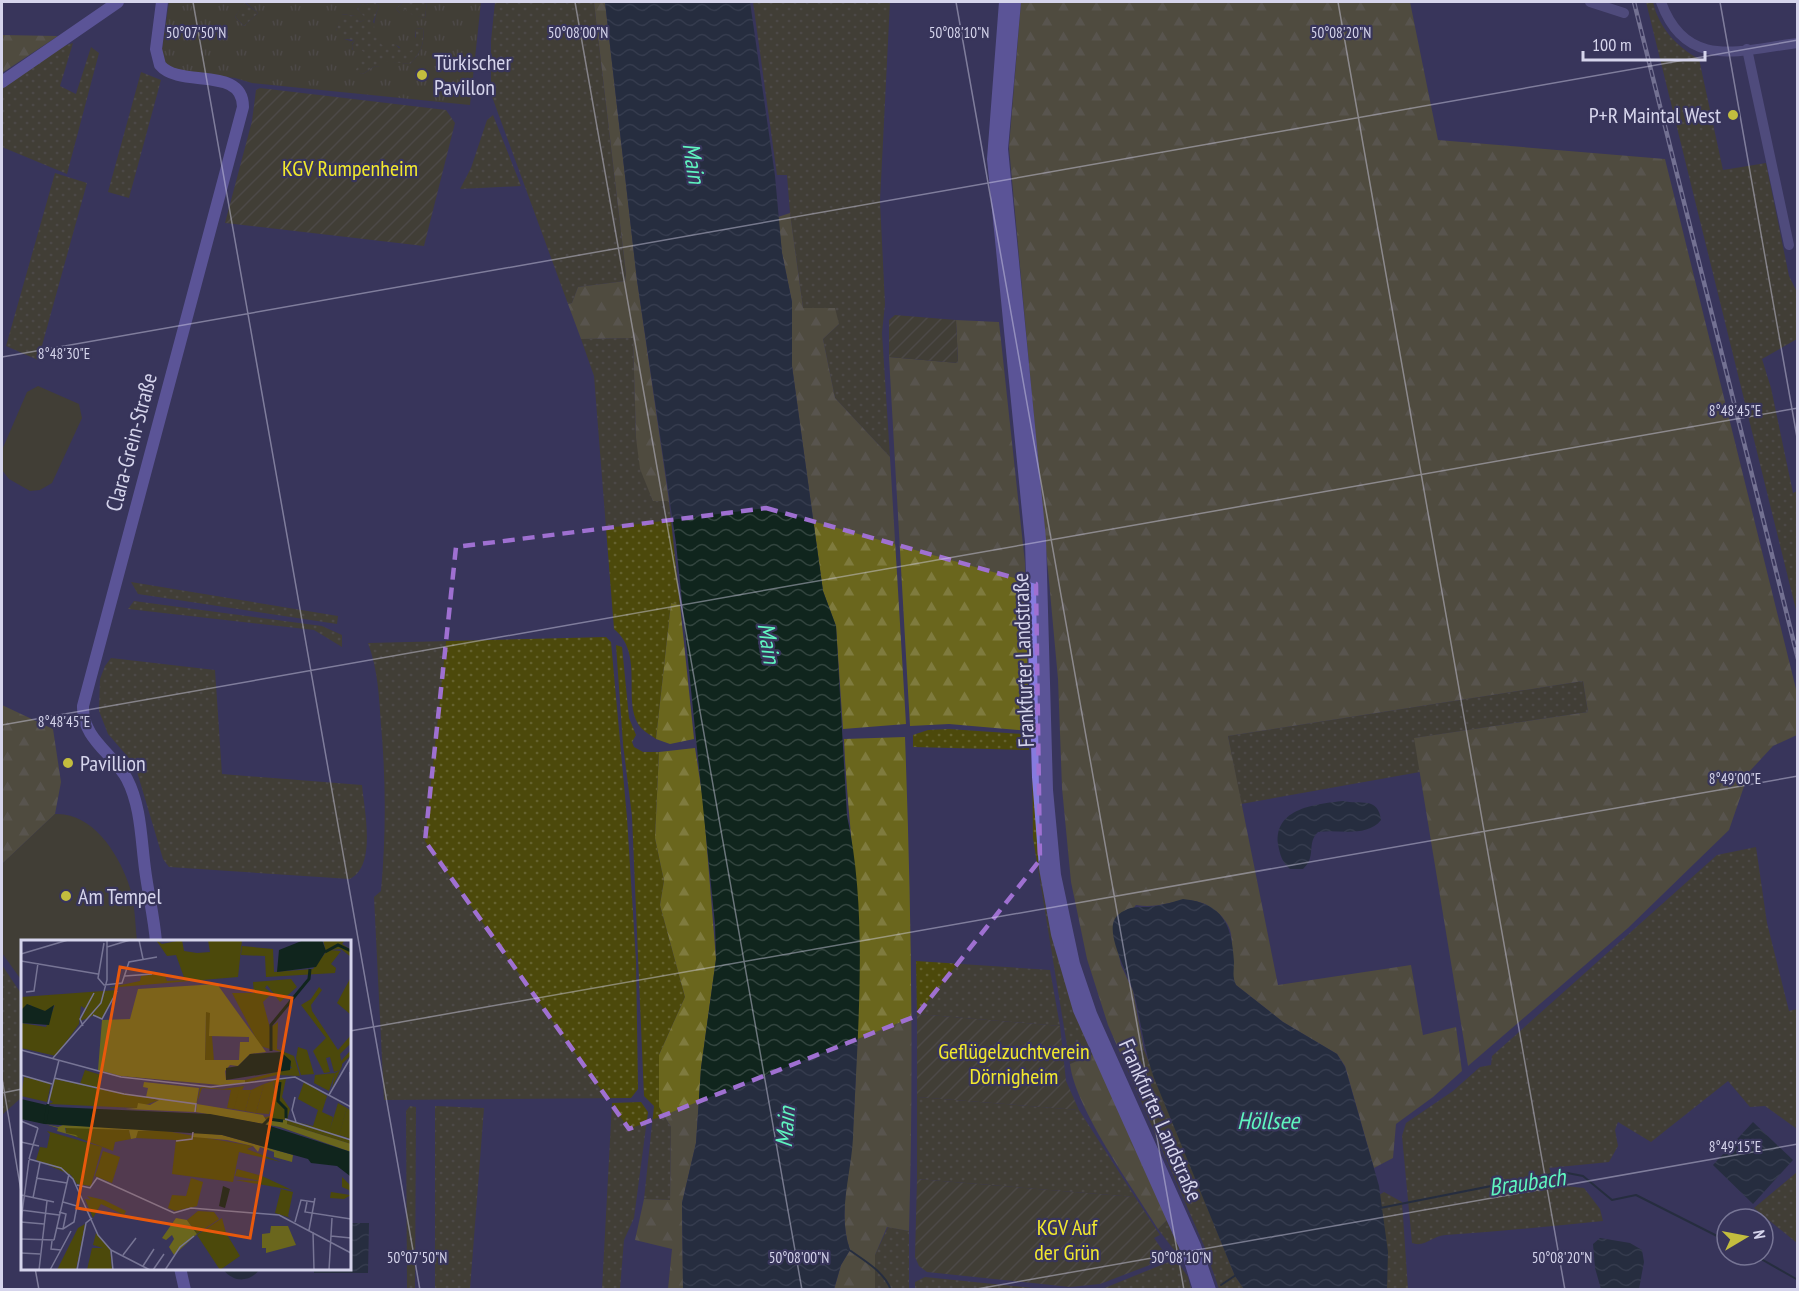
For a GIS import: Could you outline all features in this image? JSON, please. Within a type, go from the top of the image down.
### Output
[{"type":"main road","points":[[2,82],[118,2]]},
{"type":"main road","name":"Clara-Grein-Straße","points":[[156,940],[135,802],[121,770],[90,735],[84,716],[84,699],[243,107],[240,93],[233,85],[175,76],[159,66],[156,49],[162,2]]},
{"type":"main road","name":"Frankfurter Landstraße","points":[[1005,2],[993,159],[1031,542],[1038,777],[1045,868],[1055,925],[1078,1010],[1187,1251],[1199,1290]]},
{"type":"main road","name":"Frankfurter Landstraße","points":[[1015,2],[1005,96],[1003,165],[1040,539],[1047,789],[1055,875],[1074,964],[1091,1014],[1195,1246],[1210,1290]]},
{"type":"main road","points":[[180,1270],[185,1290]]},
{"type":"street","points":[[1590,2],[1624,13]]},
{"type":"street","points":[[1661,2],[1673,27],[1692,45],[1714,51],[1797,43]]},
{"type":"street","points":[[1747,49],[1789,245]]},
{"type":"highlighted area","points":[[766,508],[1036,584],[1040,860],[916,1016],[629,1129],[425,841],[456,547]]},
{"type":"green space","points":[[169,2],[245,2],[364,2],[368,5],[361,4],[357,9],[367,19],[360,22],[355,16],[342,14],[336,31],[342,28],[344,39],[351,41],[356,39],[352,44],[352,50],[358,48],[364,52],[355,72],[363,74],[375,66],[384,67],[384,61],[410,64],[423,43],[423,28],[416,29],[414,49],[408,52],[394,44],[382,45],[375,31],[374,22],[379,6],[375,2],[403,2],[396,9],[400,13],[405,9],[411,14],[425,18],[427,2],[481,2],[470,105],[252,83],[235,78],[175,70],[167,65],[161,56]],"holes":[[[245,2],[258,13],[244,26],[235,17]]]},
{"type":"green space","points":[[244,2],[258,13],[244,26],[235,17]]},
{"type":"green space","points":[[364,2],[375,2],[379,6],[373,22],[399,48],[416,37],[416,29],[423,28],[421,48],[410,64],[384,62],[384,68],[375,66],[363,74],[355,73],[352,45],[355,40],[344,39],[336,31],[341,14],[356,16],[360,22],[366,19],[357,9],[361,4],[367,4]]},
{"type":"green space","points":[[403,2],[427,2],[425,18],[400,13],[396,9]]},
{"type":"green space","points":[[495,2],[594,2],[626,274],[625,281],[578,287],[572,303],[568,304],[491,94],[491,41]]},
{"type":"green space","points":[[594,2],[605,2],[637,280],[669,501],[653,501],[640,469],[636,438],[633,338],[581,339],[568,304],[572,303],[578,287],[625,281],[626,274]]},
{"type":"green space","points":[[753,2],[890,2],[880,201],[885,304],[882,333],[890,457],[835,398],[823,339],[839,324],[803,308],[787,175],[777,175]]},
{"type":"green space","points":[[1021,2],[1410,2],[1438,140],[1665,159],[1797,693],[1797,735],[1773,746],[1749,772],[1729,830],[1628,928],[1468,1066],[1414,738],[1588,712],[1583,681],[1228,736],[1278,985],[1411,965],[1423,1035],[1456,1027],[1462,1071],[1433,1097],[1396,1124],[1393,1158],[1374,1168],[1345,1066],[1337,1054],[1283,1022],[1236,985],[1232,972],[1230,930],[1216,911],[1196,901],[1136,905],[1114,932],[1121,965],[1133,991],[1144,1050],[1121,1055],[1108,1025],[1087,959],[1071,882],[1062,788],[1058,679],[1009,147]]},
{"type":"green space","points":[[1646,2],[1653,2],[1659,20],[1676,42],[1699,59],[1723,170],[1766,163],[1789,276],[1797,292],[1797,339],[1762,359],[1771,388],[1793,493],[1797,491],[1797,614]]},
{"type":"green space","points":[[2,35],[58,36],[2,73]]},
{"type":"green space","points":[[73,43],[60,86],[76,94],[91,47],[99,53],[67,174],[2,147],[2,86],[61,47]]},
{"type":"green space","points":[[141,72],[161,80],[129,198],[108,192]]},
{"type":"green space","name":"KGV Rumpenheim","points":[[260,88],[446,110],[455,123],[424,246],[225,223],[252,121],[256,90]]},
{"type":"green space","points":[[493,115],[521,186],[460,189],[471,168],[487,120]]},
{"type":"green space","points":[[55,173],[87,183],[38,360],[6,346]]},
{"type":"green space","points":[[790,213],[803,308],[835,308],[839,324],[823,339],[835,398],[890,457],[906,724],[843,729],[836,626],[823,591],[792,366],[792,302],[782,253],[778,217]]},
{"type":"green space","points":[[895,315],[956,320],[958,363],[889,357],[889,320]]},
{"type":"green space","points":[[956,320],[999,322],[1025,563],[1029,731],[949,724],[910,726],[889,357],[958,363]]},
{"type":"green space","points":[[633,338],[636,438],[653,501],[669,501],[680,605],[671,603],[656,739],[641,728],[635,718],[632,706],[629,652],[614,629],[594,376],[581,339]]},
{"type":"green space","points":[[38,386],[79,404],[82,418],[52,483],[40,490],[30,491],[9,479],[2,470],[2,450],[27,392]]},
{"type":"green space","points":[[131,582],[338,616],[337,624],[138,594]]},
{"type":"green space","points":[[134,601],[322,626],[342,635],[342,647],[314,630],[128,609]]},
{"type":"green space","points":[[671,603],[680,605],[694,739],[670,744],[656,739]]},
{"type":"green space","points":[[606,637],[611,642],[627,818],[636,961],[638,1089],[631,1098],[384,1100],[374,897],[381,891],[383,870],[384,767],[378,683],[368,643]]},
{"type":"green space","points":[[616,645],[622,647],[629,718],[636,735],[632,742],[634,747],[643,752],[659,752],[655,838],[664,881],[660,905],[685,997],[659,1055],[659,1107],[671,1127],[670,1200],[644,1199],[654,1106],[644,1096],[632,816],[623,744]]},
{"type":"green space","points":[[111,658],[215,670],[222,774],[362,785],[367,836],[364,862],[358,872],[350,879],[169,867],[163,859],[135,765],[108,734],[99,711],[100,679]]},
{"type":"green space","points":[[1583,681],[1588,712],[1415,738],[1420,772],[1241,804],[1228,736]]},
{"type":"green space","points":[[2,705],[53,729],[61,782],[55,814],[2,864]]},
{"type":"green space","points":[[949,729],[1022,734],[1029,740],[1029,750],[913,747],[913,735],[928,730]]},
{"type":"green space","points":[[905,737],[911,984],[909,1231],[887,1227],[875,1255],[875,1289],[834,1290],[841,1265],[850,1250],[845,1224],[845,1197],[854,1120],[857,1032],[857,908],[844,739]]},
{"type":"green space","points":[[695,748],[703,800],[716,959],[701,1068],[696,1143],[682,1203],[683,1289],[668,1289],[672,1249],[635,1240],[644,1199],[670,1200],[671,1127],[659,1107],[659,1055],[685,997],[660,905],[664,881],[655,838],[659,752]]},
{"type":"green space","points":[[1032,750],[1094,1054],[1070,1064],[1033,838]]},
{"type":"green space","name":"Am Tempel","points":[[55,814],[80,819],[91,826],[110,846],[123,870],[130,889],[137,940],[21,940],[21,980],[2,953],[2,864]]},
{"type":"green space","points":[[1756,847],[1767,923],[1789,1011],[1797,1009],[1797,1129],[1765,1106],[1750,1107],[1728,1081],[1651,1142],[1618,1122],[1615,1130],[1618,1146],[1609,1162],[1549,1168],[1556,1185],[1584,1188],[1600,1209],[1603,1221],[1446,1235],[1421,1244],[1412,1243],[1402,1136],[1406,1123],[1453,1091],[1480,1067],[1491,1065],[1492,1056],[1717,855]]},
{"type":"green space","points":[[916,961],[1050,970],[1060,1026],[917,1014]]},
{"type":"green space","points":[[2,965],[21,994],[21,1098],[2,1115]]},
{"type":"green space","name":"Geflügelzuchtverein Dörnigheim","points":[[917,1014],[1060,1026],[1066,1081],[1079,1110],[917,1097]]},
{"type":"green space","points":[[1144,1050],[1235,1276],[1244,1289],[1219,1289],[1205,1248],[1121,1055]]},
{"type":"green space","points":[[1094,1054],[1168,1219],[1158,1229],[1106,1148],[1082,1103],[1074,1082],[1070,1064]]},
{"type":"green space","points":[[917,1097],[1079,1110],[1135,1197],[917,1179]]},
{"type":"green space","points":[[641,1102],[648,1112],[634,1218],[624,1240],[620,1289],[602,1289],[612,1103]]},
{"type":"green space","points":[[410,1106],[416,1107],[415,1290],[407,1289],[406,1111]]},
{"type":"green space","points":[[435,1106],[484,1108],[470,1289],[435,1289]]},
{"type":"green space","points":[[1797,1172],[1797,1243],[1775,1225],[1775,1207],[1755,1207]]},
{"type":"green space","name":"KGV Auf der Grün","points":[[917,1179],[1135,1197],[1160,1235],[1154,1238],[1168,1258],[1100,1284],[1070,1287],[927,1272],[919,1266],[915,1257]]},
{"type":"green space","points":[[1384,1192],[1402,1202],[1408,1289],[1387,1289],[1379,1195]]},
{"type":"green space","points":[[1168,1219],[1181,1246],[1178,1251],[1174,1250],[1158,1229]]},
{"type":"green space","points":[[888,1227],[909,1231],[909,1289],[875,1290],[875,1255]]},
{"type":"green space","points":[[1176,1259],[1188,1277],[1191,1289],[1102,1289]]},
{"type":"green space","points":[[925,1277],[1044,1289],[915,1289],[915,1282]]},
{"type":"water","name":"Main","points":[[605,2],[750,2],[775,176],[782,253],[792,302],[792,366],[823,591],[836,626],[847,816],[858,894],[859,1017],[852,1152],[845,1208],[846,1236],[850,1250],[841,1265],[834,1289],[683,1289],[682,1203],[696,1143],[701,1068],[716,959],[715,924],[676,543],[637,280]]},
{"type":"water","points":[[1343,801],[1372,804],[1379,812],[1381,820],[1375,826],[1360,831],[1318,832],[1314,837],[1307,864],[1303,869],[1290,869],[1282,858],[1278,844],[1279,832],[1283,823],[1299,810]]},
{"type":"water","name":"Höllsee","points":[[1183,899],[1208,905],[1223,918],[1231,937],[1236,985],[1283,1022],[1337,1054],[1345,1067],[1379,1186],[1388,1252],[1387,1289],[1244,1289],[1235,1276],[1154,1078],[1134,993],[1118,953],[1113,931],[1114,922],[1123,911]]},
{"type":"water","points":[[1753,1122],[1793,1160],[1753,1204],[1713,1165]]},
{"type":"water","points":[[351,1223],[369,1223],[368,1273],[314,1273],[314,1270],[351,1270]]},
{"type":"water","points":[[1600,1238],[1630,1243],[1642,1250],[1644,1262],[1639,1289],[1601,1289],[1595,1268],[1593,1244]]},
{"type":"water","points":[[224,1270],[259,1270],[251,1277],[242,1280],[227,1274]]},
{"type":"waterway","name":"Braubach","points":[[1380,1208],[1562,1172],[1583,1176],[1612,1200],[1636,1195],[1715,1235]]},
{"type":"waterway","name":"Braubach","points":[[848,1249],[878,1272],[891,1290]]},
{"type":"waterway","name":"Braubach","points":[[1775,1267],[1798,1280]]},
{"type":"waterway","points":[[1221,1285],[1236,1275]]},
{"type":"railway","points":[[1634,2],[1798,659]]},
{"type":"place","name":"Türkischer Pavillon","points":[[422,75]]},
{"type":"place","name":"P+R Maintal West","points":[[1733,115]]},
{"type":"place","name":"Pavillion","points":[[68,763]]},
{"type":"place","name":"Am Tempel","points":[[66,896]]}]
